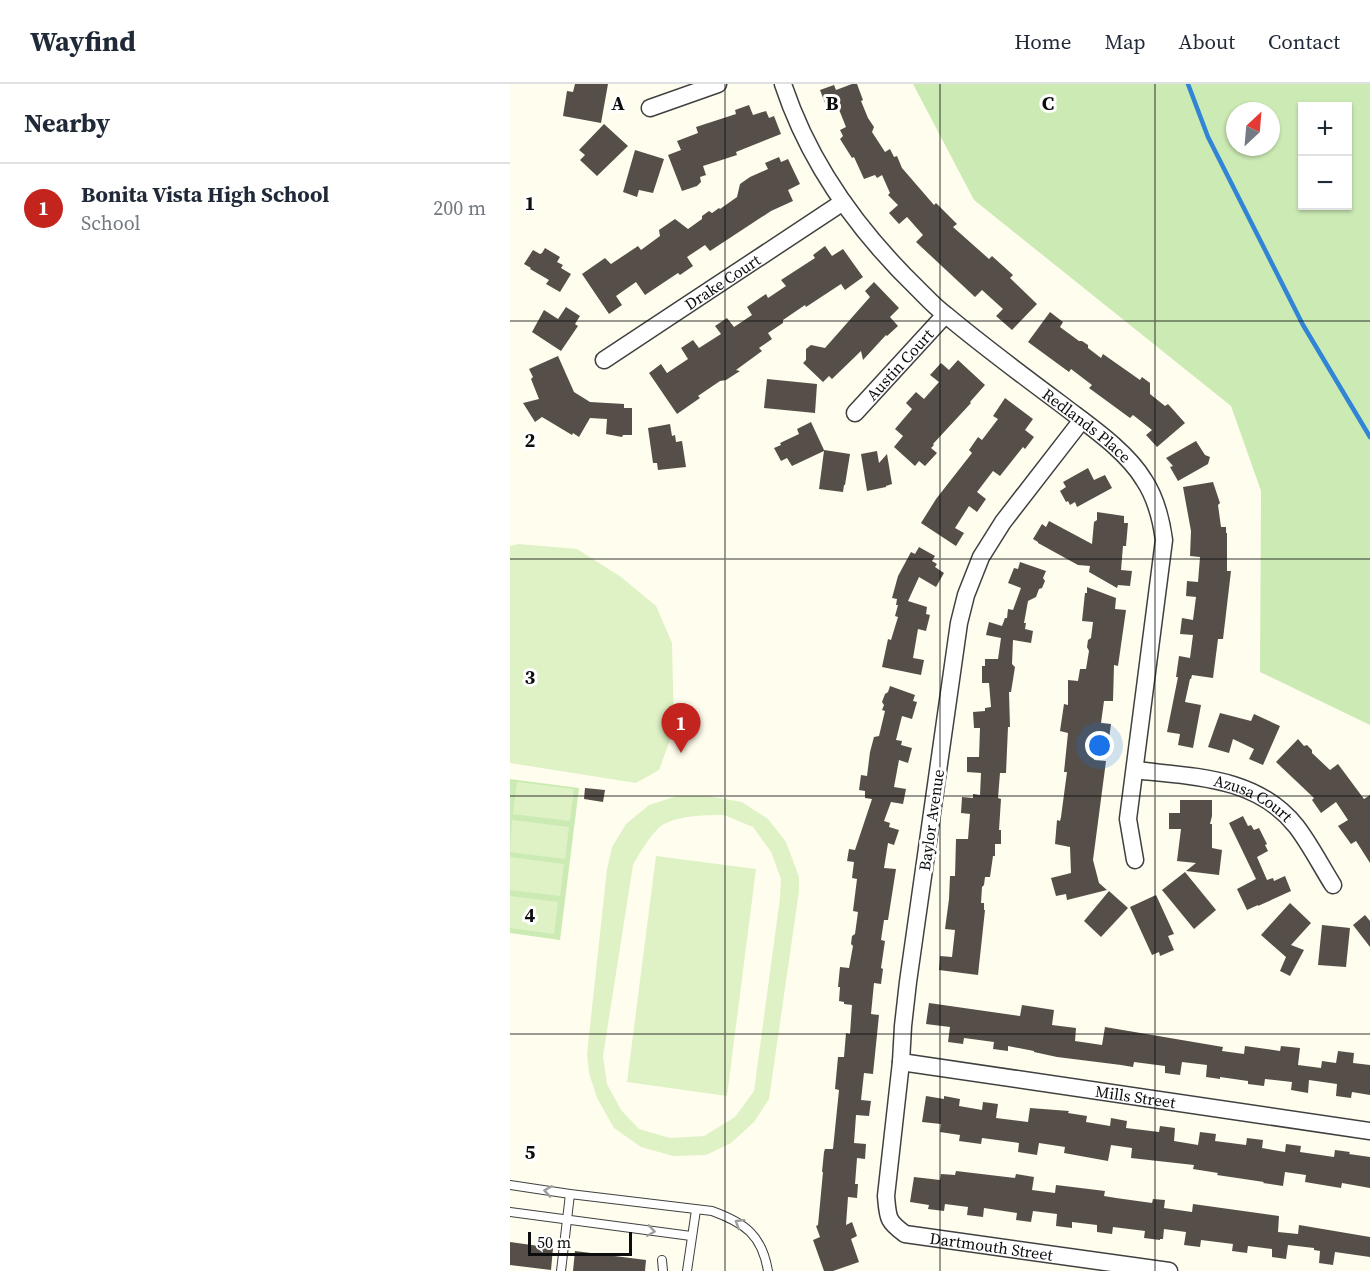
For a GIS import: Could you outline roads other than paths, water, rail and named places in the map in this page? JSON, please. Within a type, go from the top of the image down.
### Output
[{"type":"street","points":[[650,108],[718,84]]},
{"type":"street","name":"Redlands Place","points":[[783,84],[811,148],[843,202],[880,250],[945,315],[1124,455],[1135,466],[1152,494],[1158,508],[1164,540],[1128,819],[1135,860]]},
{"type":"street","name":"Drake Court","points":[[604,360],[843,202]]},
{"type":"street","name":"Austin Court","points":[[855,413],[945,315]]},
{"type":"street","name":"Baylor Avenue","points":[[919,1236],[906,1234],[893,1225],[888,1216],[886,1196],[911,962],[958,632],[966,595],[981,557],[1003,522],[1082,420]]},
{"type":"street","name":"Azusa Court","points":[[1135,770],[1227,782],[1265,798],[1296,826],[1333,885]]},
{"type":"street","name":"Mills Street","points":[[901,1062],[1370,1131]]},
{"type":"street","name":"Dartmouth Street","points":[[919,1236],[1169,1271]]},
{"type":"lane","points":[[510,1185],[712,1211],[733,1219],[749,1230],[761,1247],[768,1271]]},
{"type":"lane","points":[[561,1271],[570,1194]]},
{"type":"lane","points":[[687,1271],[696,1210]]},
{"type":"lane","points":[[510,1212],[691,1236]]},
{"type":"lane","points":[[662,1260],[663,1271]]},
{"type":"waterway","points":[[1188,84],[1208,137],[1303,325],[1370,437]]},
{"type":"place","name":"Bonita Vista High School","points":[[681,753]]}]
